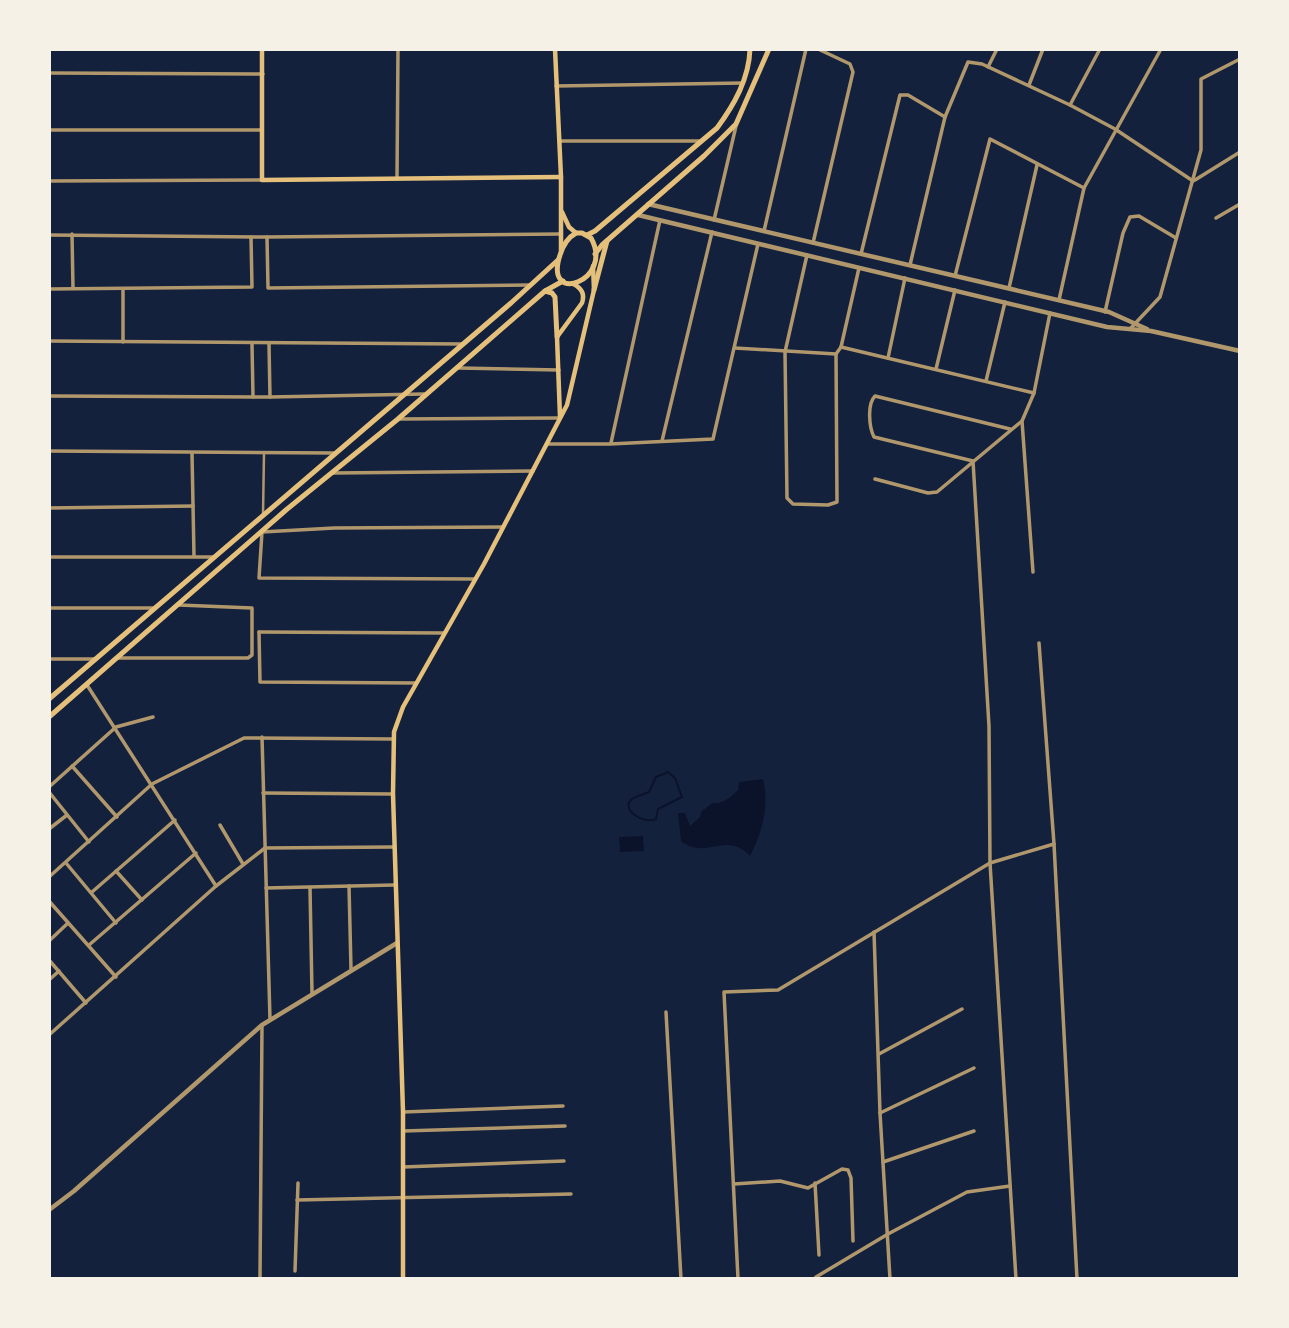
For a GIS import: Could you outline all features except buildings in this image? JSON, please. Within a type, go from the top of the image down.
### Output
[{"type":"main road","points":[[262,49],[261,180],[561,177]]},
{"type":"main road","points":[[555,49],[561,177],[561,252]]},
{"type":"main road","points":[[587,235],[702,141],[726,116],[743,83],[749,65],[750,49]]},
{"type":"main road","points":[[595,254],[736,124],[768,49]]},
{"type":"main road","points":[[645,189],[655,198]]},
{"type":"main road","points":[[561,210],[569,228],[576,233],[587,235],[593,242],[595,254],[586,279],[573,284]]},
{"type":"main road","points":[[619,211],[620,217],[626,223]]},
{"type":"main road","points":[[557,337],[583,300],[582,292],[573,284],[563,281],[558,274],[561,252],[566,241],[576,233]]},
{"type":"main road","points":[[403,1279],[403,1112],[394,885],[393,738],[397,720],[416,683],[560,418],[573,383],[607,241]]},
{"type":"main road","points":[[49,699],[558,260]]},
{"type":"main road","points":[[593,262],[594,290]]},
{"type":"main road","points":[[49,717],[331,471],[398,419],[545,291],[563,281]]},
{"type":"main road","points":[[545,291],[555,297],[560,418]]},
{"type":"main road","points":[[261,517],[262,532]]},
{"type":"street","points":[[397,178],[398,49]]},
{"type":"street","points":[[764,231],[806,49]]},
{"type":"street","points":[[813,243],[853,67],[818,49]]},
{"type":"street","points":[[988,67],[997,49]]},
{"type":"street","points":[[1028,85],[1043,49]]},
{"type":"street","points":[[1070,105],[1100,49]]},
{"type":"street","points":[[1059,300],[1084,188],[1161,49]]},
{"type":"street","points":[[1130,329],[1160,297],[1193,181],[1202,139],[1201,79],[1240,59]]},
{"type":"street","points":[[910,265],[945,117],[968,62],[988,67],[1070,105],[1115,129],[1193,181]]},
{"type":"street","points":[[49,73],[262,74]]},
{"type":"street","points":[[556,86],[743,83]]},
{"type":"street","points":[[861,254],[898,97],[902,93],[945,117]]},
{"type":"street","points":[[714,220],[736,124]]},
{"type":"street","points":[[49,130],[262,130]]},
{"type":"street","points":[[955,276],[990,139],[1084,188]]},
{"type":"street","points":[[559,141],[702,141]]},
{"type":"street","points":[[1193,181],[1240,152]]},
{"type":"street","points":[[1009,288],[1037,165]]},
{"type":"street","points":[[49,181],[261,180]]},
{"type":"street","points":[[648,204],[1059,300],[1105,312],[1151,331]]},
{"type":"street","points":[[1216,218],[1240,204]]},
{"type":"street","points":[[638,215],[1107,327],[1151,331],[1240,351]]},
{"type":"street","points":[[1105,312],[1127,221],[1134,215],[1176,238]]},
{"type":"street","points":[[610,444],[660,220]]},
{"type":"street","points":[[662,441],[712,232]]},
{"type":"street","points":[[72,234],[73,289]]},
{"type":"street","points":[[49,235],[267,237],[561,234]]},
{"type":"street","points":[[49,289],[252,287],[251,236]]},
{"type":"street","points":[[267,237],[268,288],[531,285]]},
{"type":"street","points":[[548,444],[713,439],[758,244]]},
{"type":"street","points":[[807,255],[785,352],[787,498],[790,503],[833,505],[838,499],[836,354],[841,347],[859,268]]},
{"type":"street","points":[[877,272],[881,266],[880,258]]},
{"type":"street","points":[[891,275],[890,268],[895,262]]},
{"type":"street","points":[[888,358],[905,278]]},
{"type":"street","points":[[123,289],[123,342]]},
{"type":"street","points":[[936,369],[955,290]]},
{"type":"street","points":[[986,381],[1005,302]]},
{"type":"street","points":[[1033,572],[1022,421],[1034,393],[1050,313]]},
{"type":"street","points":[[49,341],[462,344]]},
{"type":"street","points":[[252,344],[253,397]]},
{"type":"street","points":[[269,344],[270,397]]},
{"type":"street","points":[[841,347],[1034,393]]},
{"type":"street","points":[[735,348],[836,354]]},
{"type":"street","points":[[457,368],[559,370]]},
{"type":"street","points":[[49,396],[270,397],[424,394]]},
{"type":"street","points":[[973,461],[874,437],[871,431],[871,402],[875,396],[1010,429]]},
{"type":"street","points":[[398,419],[560,418]]},
{"type":"street","points":[[875,479],[934,493],[1022,421]]},
{"type":"street","points":[[49,451],[336,453]]},
{"type":"street","points":[[192,453],[194,556]]},
{"type":"street","points":[[261,517],[264,453]]},
{"type":"street","points":[[973,461],[989,726],[990,863],[1016,1279]]},
{"type":"street","points":[[331,471],[334,474],[533,471]]},
{"type":"street","points":[[49,508],[193,506]]},
{"type":"street","points":[[474,579],[259,579],[262,532],[334,528],[503,527]]},
{"type":"street","points":[[49,557],[214,557]]},
{"type":"street","points":[[117,658],[248,658],[252,655],[254,611],[248,607],[178,606]]},
{"type":"street","points":[[49,608],[155,608]]},
{"type":"street","points":[[254,636],[259,632],[445,633]]},
{"type":"street","points":[[259,632],[260,682],[416,683]]},
{"type":"street","points":[[1039,643],[1054,844],[1077,1279]]},
{"type":"street","points":[[49,659],[96,659]]},
{"type":"street","points":[[87,685],[216,886]]},
{"type":"street","points":[[89,842],[49,790],[72,765],[116,727],[153,717]]},
{"type":"street","points":[[262,737],[270,1019]]},
{"type":"street","points":[[49,877],[152,784],[244,738],[393,738]]},
{"type":"street","points":[[72,765],[117,817]]},
{"type":"street","points":[[263,793],[393,794]]},
{"type":"street","points":[[49,829],[67,815]]},
{"type":"street","points":[[92,892],[175,820]]},
{"type":"street","points":[[220,825],[243,864]]},
{"type":"street","points":[[738,1279],[724,992],[778,990],[990,863],[1054,844]]},
{"type":"street","points":[[49,1035],[216,886],[265,848],[393,847]]},
{"type":"street","points":[[89,945],[196,853]]},
{"type":"street","points":[[66,863],[116,923]]},
{"type":"street","points":[[116,871],[142,900]]},
{"type":"street","points":[[266,888],[394,885]]},
{"type":"street","points":[[349,886],[351,969]]},
{"type":"street","points":[[310,888],[312,993]]},
{"type":"street","points":[[49,901],[116,977]]},
{"type":"street","points":[[49,941],[68,923]]},
{"type":"street","points":[[874,933],[880,1113],[890,1279]]},
{"type":"street","points":[[49,1210],[262,1025],[397,943]]},
{"type":"street","points":[[49,960],[86,1003]]},
{"type":"street","points":[[49,980],[59,971]]},
{"type":"street","points":[[879,1054],[962,1009]]},
{"type":"street","points":[[666,1012],[681,1279]]},
{"type":"street","points":[[260,1279],[262,1025]]},
{"type":"street","points":[[880,1113],[974,1068]]},
{"type":"street","points":[[403,1112],[563,1106]]},
{"type":"street","points":[[403,1131],[565,1126]]},
{"type":"street","points":[[883,1162],[974,1131]]},
{"type":"street","points":[[403,1167],[564,1161]]},
{"type":"street","points":[[734,1184],[780,1181],[805,1188],[842,1169],[849,1171],[853,1241]]},
{"type":"street","points":[[295,1270],[298,1183]]},
{"type":"street","points":[[816,1183],[819,1255]]},
{"type":"street","points":[[816,1277],[888,1234],[967,1192],[1010,1186]]},
{"type":"street","points":[[297,1200],[570,1194]]},
{"type":"water","points":[[763,779],[766,799],[764,819],[750,856],[733,846],[699,848],[681,841],[678,813],[685,813],[690,826],[712,803],[723,802],[738,790],[739,782]]},
{"type":"water","points":[[643,836],[644,851],[620,852],[619,837]]},
{"type":"waterway","points":[[668,772],[675,778],[682,797],[658,809],[656,819],[645,820],[635,815],[629,807],[632,799],[649,792],[656,777],[668,772]]}]
